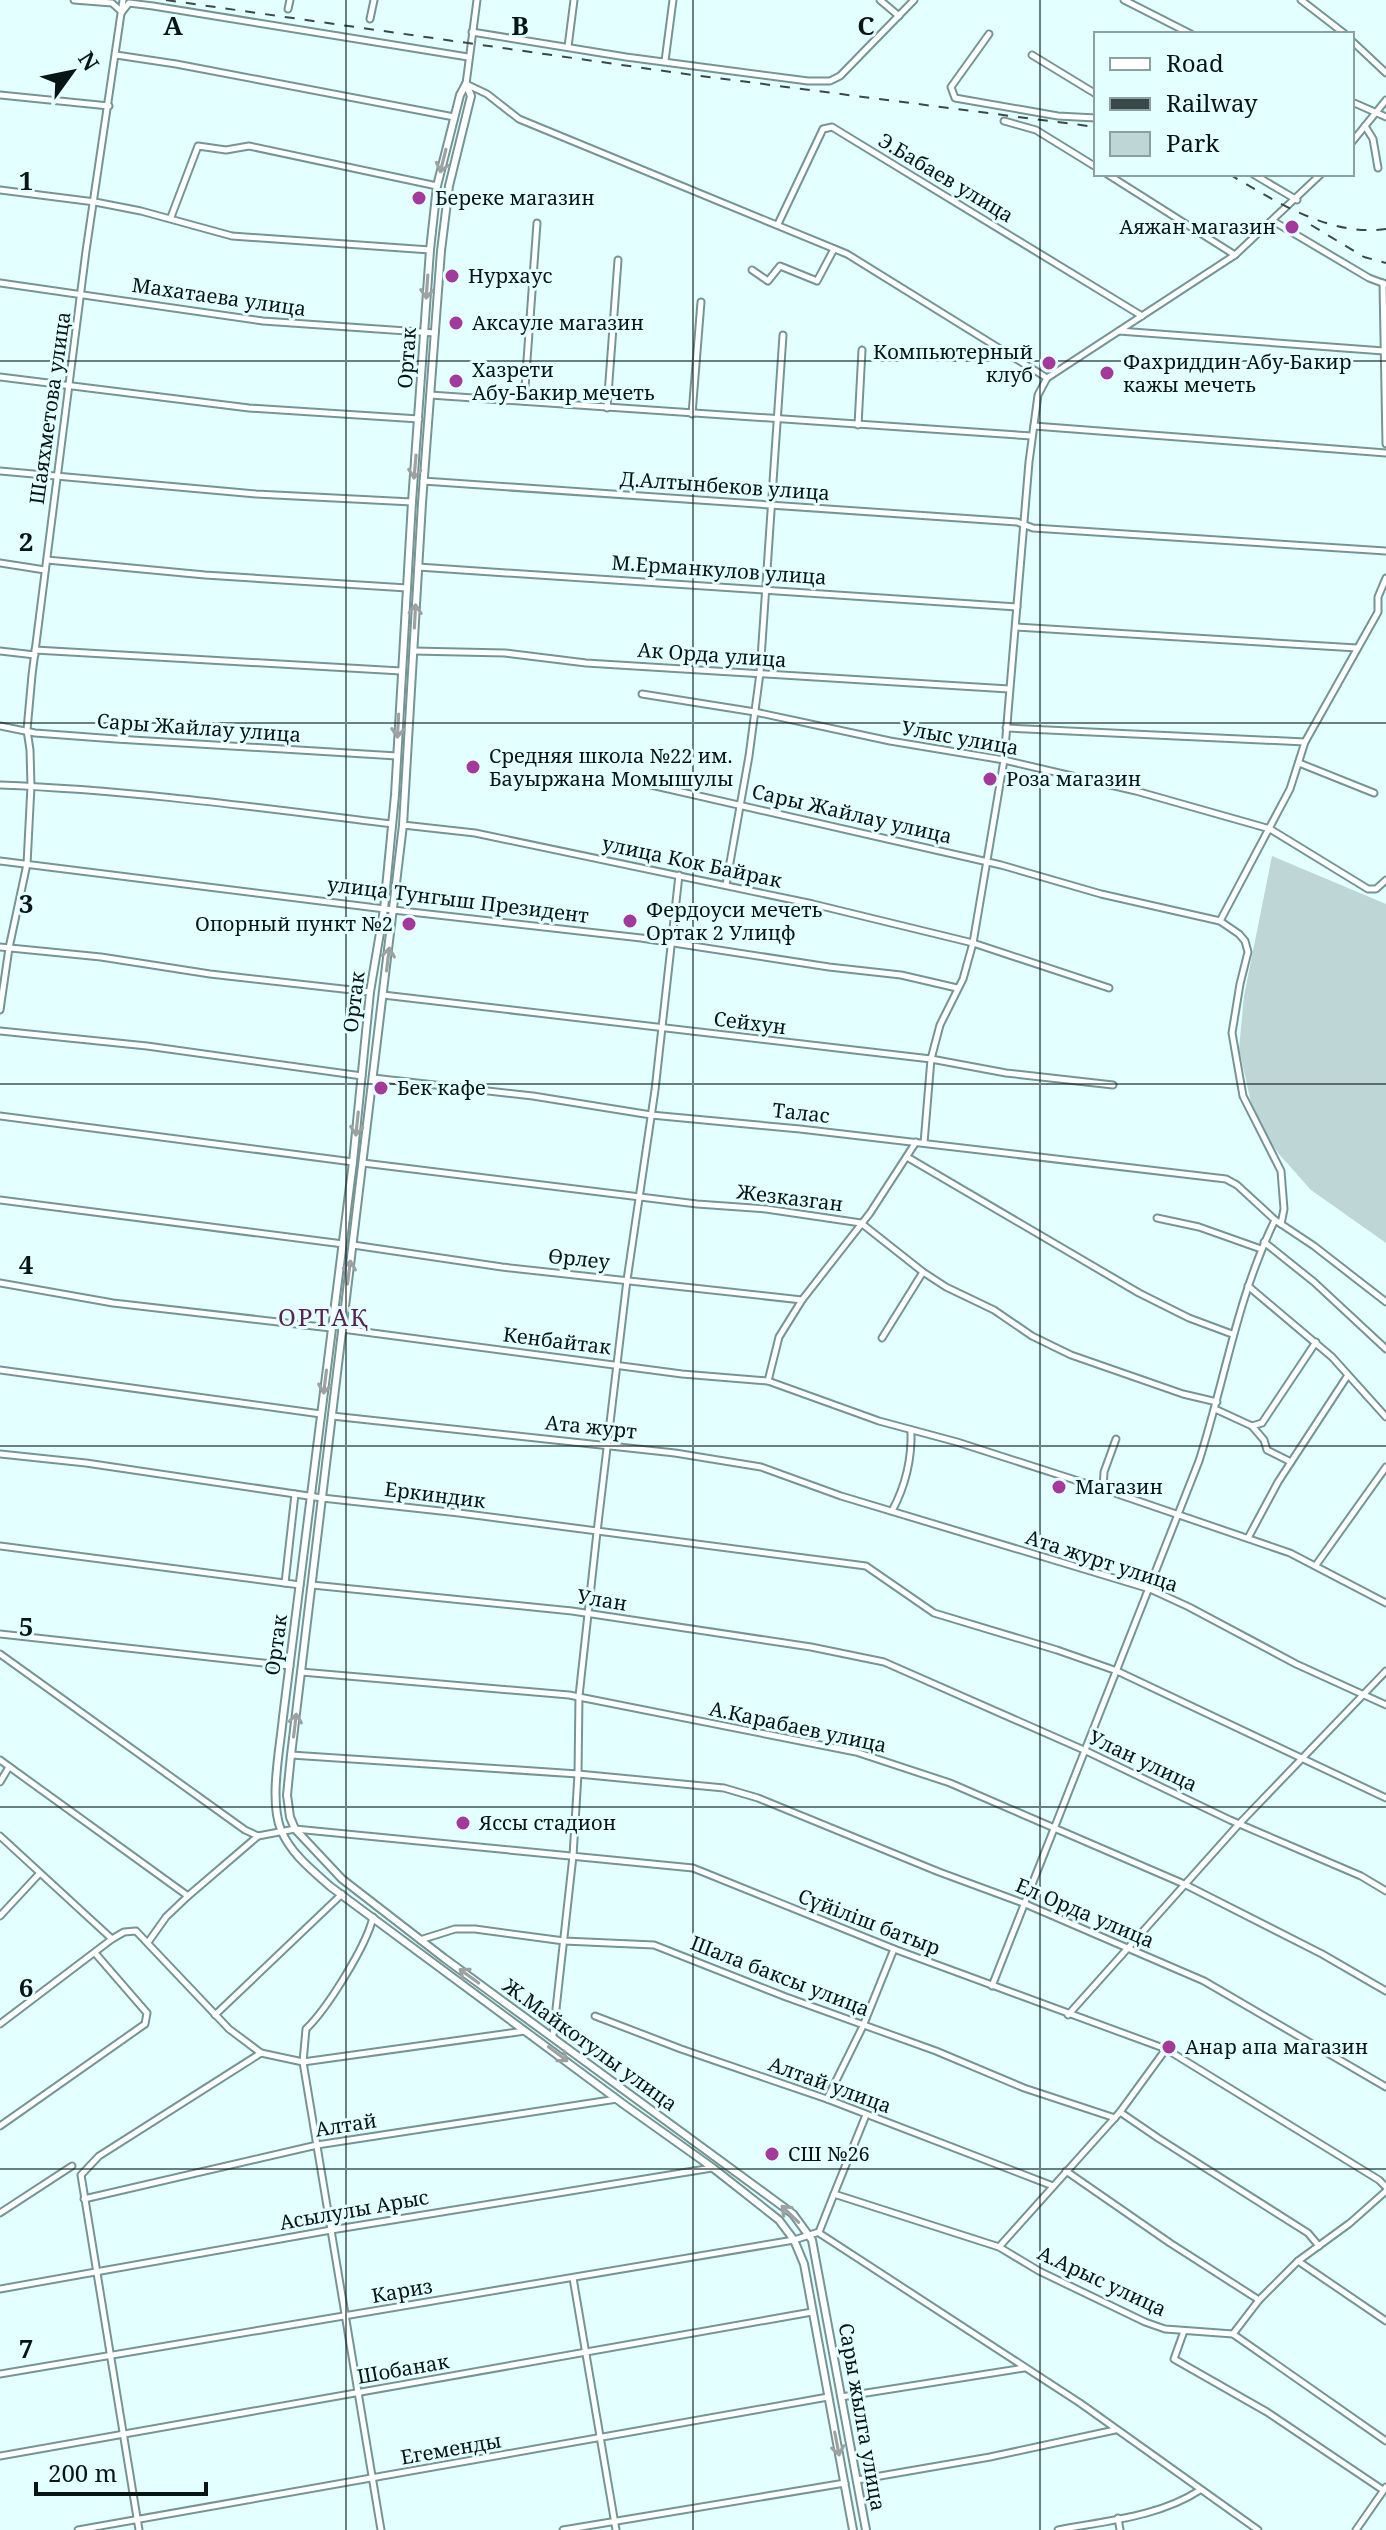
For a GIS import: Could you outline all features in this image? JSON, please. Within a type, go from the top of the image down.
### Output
[{"type":"street","points":[[74,0],[112,3],[122,12],[129,3],[468,57]]},
{"type":"street","name":"Шаяхметова улица","points":[[0,1010],[9,948],[27,864],[31,786],[27,730],[35,652],[123,0]]},
{"type":"street","points":[[288,9],[290,0]]},
{"type":"street","points":[[370,19],[374,0]]},
{"type":"street","name":"Ортак","points":[[281,1830],[276,1796],[290,1666],[353,1162],[370,992],[384,909],[430,250],[437,186],[460,95],[466,84],[477,0]]},
{"type":"street","points":[[568,47],[574,0]]},
{"type":"street","points":[[665,61],[673,0]]},
{"type":"street","points":[[880,0],[899,16]]},
{"type":"street","points":[[472,32],[808,81],[830,81],[840,76],[914,0]]},
{"type":"street","points":[[1124,0],[1187,32]]},
{"type":"street","points":[[1301,0],[1342,32]]},
{"type":"street","points":[[989,34],[951,87],[955,98],[1058,116],[1094,118]]},
{"type":"street","points":[[1354,43],[1386,73]]},
{"type":"street","points":[[116,54],[454,117]]},
{"type":"street","points":[[1032,55],[1094,93]]},
{"type":"street","points":[[466,84],[487,94],[519,119],[834,248],[881,273],[1047,378]]},
{"type":"street","name":"Ортак","points":[[295,1829],[287,1795],[403,825],[435,333],[449,186],[471,96],[466,84]]},
{"type":"street","points":[[0,95],[109,106]]},
{"type":"street","points":[[1354,140],[1386,100]]},
{"type":"street","points":[[1354,103],[1386,117]]},
{"type":"street","points":[[1004,121],[1036,130],[1094,166]]},
{"type":"street","points":[[1365,126],[1373,139],[1378,168]]},
{"type":"street","name":"Э.Бабаев улица","points":[[778,224],[823,129],[832,127],[1142,316]]},
{"type":"street","points":[[171,217],[198,146],[226,150],[249,146],[437,186]]},
{"type":"street","points":[[1110,176],[1235,255]]},
{"type":"street","points":[[1256,176],[1297,200]]},
{"type":"street","points":[[924,1143],[931,1059],[940,1025],[968,964],[1004,760],[1038,395],[1047,378],[1235,255],[1319,176]]},
{"type":"street","points":[[0,190],[95,202],[171,217],[232,236],[430,250]]},
{"type":"street","points":[[1273,221],[1384,284],[1386,362],[1383,398],[1386,444]]},
{"type":"street","points":[[524,401],[537,223]]},
{"type":"street","points":[[752,270],[768,281],[780,266],[817,281],[834,248]]},
{"type":"street","points":[[607,408],[618,260]]},
{"type":"street","name":"Махатаева улица","points":[[0,283],[263,321],[435,333]]},
{"type":"street","points":[[692,414],[701,302]]},
{"type":"street","points":[[1119,331],[1384,351]]},
{"type":"street","points":[[726,885],[760,673],[783,335]]},
{"type":"street","points":[[858,425],[862,350]]},
{"type":"street","points":[[0,377],[249,408],[419,419]]},
{"type":"street","points":[[430,395],[1032,436]]},
{"type":"street","points":[[1034,426],[1386,453]]},
{"type":"street","points":[[0,471],[256,494],[412,502]]},
{"type":"street","name":"Д.Алтынбеков улица","points":[[423,481],[1025,524],[1033,528],[1386,551]]},
{"type":"street","points":[[47,560],[205,575],[407,588]]},
{"type":"street","points":[[0,563],[45,570]]},
{"type":"street","name":"М.Ерманкулов улица","points":[[418,567],[1017,607]]},
{"type":"street","points":[[992,1986],[1179,1515],[1216,1405],[1232,1334],[1248,1286],[1264,1242],[1284,1209],[1281,1171],[1243,1096],[1232,1033],[1248,952],[1239,934],[1220,921],[1290,789],[1305,742],[1378,612],[1378,597],[1386,578]]},
{"type":"street","points":[[1378,612],[1386,614]]},
{"type":"street","points":[[1016,627],[1357,648]]},
{"type":"street","points":[[0,651],[401,671]]},
{"type":"street","name":"Ак Орда улица","points":[[413,651],[505,653],[586,663],[1009,689]]},
{"type":"street","name":"Улыс улица","points":[[642,694],[755,712],[890,741],[1004,760],[1136,791],[1270,829],[1368,889],[1376,889],[1384,882]]},
{"type":"street","name":"Сары Жайлау улица","points":[[0,726],[35,733],[397,756]]},
{"type":"street","points":[[1006,728],[1305,742]]},
{"type":"street","points":[[1299,763],[1374,793]]},
{"type":"street","name":"Сары Жайлау улица","points":[[616,777],[988,861],[1101,894],[1220,921]]},
{"type":"street","points":[[0,785],[249,805],[392,824]]},
{"type":"street","name":"улица Кок Байрак","points":[[403,825],[475,833],[726,885],[973,943],[1109,988]]},
{"type":"street","name":"улица Тунгыш Президент","points":[[0,861],[534,925],[901,975],[957,988]]},
{"type":"street","points":[[553,2036],[573,1856],[579,1696],[627,1280],[651,1115],[679,875]]},
{"type":"street","points":[[0,947],[370,992]]},
{"type":"street","name":"Сейхун","points":[[383,995],[931,1059],[1006,1073],[1113,1085]]},
{"type":"street","points":[[0,1031],[147,1046],[362,1076]]},
{"type":"street","name":"Талас","points":[[373,1078],[533,1096],[651,1115],[916,1142],[1226,1179],[1278,1222]]},
{"type":"street","points":[[0,1116],[353,1162]]},
{"type":"street","points":[[768,1381],[779,1337],[802,1300],[870,1213],[916,1142]]},
{"type":"street","points":[[907,1157],[1139,1293],[1189,1318],[1232,1334]]},
{"type":"street","name":"Жезказган","points":[[363,1163],[861,1223],[923,1272],[994,1310],[1032,1336],[1071,1355],[1216,1405],[1252,1426]]},
{"type":"street","points":[[0,1200],[343,1244]]},
{"type":"street","points":[[1157,1218],[1199,1227],[1261,1249]]},
{"type":"street","points":[[1278,1222],[1386,1302]]},
{"type":"street","points":[[1264,1242],[1314,1282],[1386,1349]]},
{"type":"street","name":"Өрлеу","points":[[353,1245],[502,1267],[802,1300]]},
{"type":"street","points":[[882,1338],[923,1272]]},
{"type":"street","points":[[0,1283],[113,1303],[331,1328]]},
{"type":"street","points":[[1248,1286],[1316,1342],[1386,1417]]},
{"type":"street","name":"Кенбайтак","points":[[342,1329],[682,1374],[768,1381],[879,1421],[1103,1489],[1248,1538],[1316,1565],[1386,1603]]},
{"type":"street","points":[[1291,1462],[1267,1450],[1264,1440],[1252,1426],[1262,1423],[1316,1342]]},
{"type":"street","points":[[0,1370],[321,1414]]},
{"type":"street","points":[[1248,1538],[1278,1482],[1348,1375]]},
{"type":"street","name":"Ата журт","points":[[332,1416],[608,1445],[761,1467],[841,1496]]},
{"type":"street","points":[[892,1511],[908,1472],[912,1453],[911,1430]]},
{"type":"street","points":[[1103,1489],[1104,1472],[1116,1439]]},
{"type":"street","name":"Еркиндик","points":[[0,1454],[86,1463],[311,1497],[866,1566],[934,1613],[1117,1671]]},
{"type":"street","points":[[1316,1565],[1386,1467]]},
{"type":"street","points":[[285,1583],[295,1494]]},
{"type":"street","name":"Ата журт улица","points":[[841,1496],[1150,1589],[1296,1664],[1386,1705]]},
{"type":"street","points":[[0,1546],[300,1585]]},
{"type":"street","name":"Улан","points":[[312,1585],[588,1614],[811,1647],[884,1662]]},
{"type":"street","points":[[0,1634],[290,1666]]},
{"type":"street","points":[[0,1654],[245,1830],[258,1836],[166,1917],[149,1941]]},
{"type":"street","name":"Улан улица","points":[[884,1662],[1084,1750],[1239,1824],[1361,1876],[1386,1891]]},
{"type":"street","points":[[1117,1671],[1386,1798]]},
{"type":"street","points":[[1068,2015],[1239,1824],[1386,1671]]},
{"type":"street","name":"А.Карабаев улица","points":[[301,1672],[579,1696],[856,1752],[950,1783],[1184,1884],[1322,1954],[1386,1991]]},
{"type":"street","name":"Ел Орда улица","points":[[291,1755],[578,1774],[724,1788],[758,1798],[1023,1903],[1204,1981],[1386,2087]]},
{"type":"street","points":[[0,1760],[188,1896]]},
{"type":"street","points":[[0,1782],[9,1767]]},
{"type":"street","name":"Сүйіліш батыр","points":[[258,1836],[295,1829],[693,1868],[894,1949],[1166,2049],[1379,2180],[1386,2189]]},
{"type":"street","name":"Ж.Майкотулы улица","points":[[295,1829],[342,1879],[420,1940],[793,2214],[809,2236],[826,2311]]},
{"type":"street","name":"Ж.Майкотулы улица","points":[[281,1830],[304,1863],[342,1894],[779,2220],[794,2240],[804,2264],[812,2312]]},
{"type":"street","points":[[0,1836],[112,1939]]},
{"type":"street","points":[[0,1916],[39,1874]]},
{"type":"street","points":[[215,2015],[342,1894]]},
{"type":"street","points":[[373,1917],[370,1935],[320,2016],[306,2029],[303,2062],[381,2530]]},
{"type":"street","name":"Шала баксы улица","points":[[420,1940],[455,1929],[475,1929],[564,1941],[654,1945],[936,2051],[1024,2088],[1115,2118]]},
{"type":"street","points":[[0,2024],[112,1939],[124,1932],[136,1931],[149,1941],[229,2029],[261,2053],[303,2062],[526,2031]]},
{"type":"street","points":[[827,2099],[863,2026],[894,1949]]},
{"type":"street","points":[[0,2126],[145,2024],[147,2013],[95,1953]]},
{"type":"street","points":[[484,2000],[490,1992]]},
{"type":"street","name":"Алтай улица","points":[[595,2016],[827,2099],[1053,2186]]},
{"type":"street","points":[[999,2247],[1115,2118],[1166,2049]]},
{"type":"street","points":[[139,2530],[81,2175],[99,2156],[261,2053]]},
{"type":"street","name":"Алтай","points":[[84,2199],[317,2145],[617,2099]]},
{"type":"street","points":[[1120,2112],[1308,2233],[1319,2246]]},
{"type":"street","points":[[809,2236],[819,2232],[866,2115]]},
{"type":"street","points":[[0,2213],[72,2166]]},
{"type":"street","name":"Асылулы Арыс","points":[[0,2289],[331,2230],[713,2168]]},
{"type":"street","points":[[1066,2171],[1259,2300]]},
{"type":"street","points":[[1386,2189],[1298,2261],[1259,2300],[1233,2334],[1386,2441]]},
{"type":"street","name":"А.Арыс улица","points":[[834,2194],[999,2247],[1039,2271],[1145,2322],[1184,2331],[1233,2334]]},
{"type":"street","points":[[819,2232],[1116,2429],[1258,2530]]},
{"type":"street","name":"Кариз","points":[[0,2374],[112,2358],[809,2236]]},
{"type":"street","points":[[1298,2261],[1386,2321]]},
{"type":"street","points":[[573,2278],[616,2530]]},
{"type":"street","name":"Сары жылга улица","points":[[826,2311],[866,2530]]},
{"type":"street","name":"Сары жылга улица","points":[[812,2312],[853,2530]]},
{"type":"street","name":"Шобанак","points":[[0,2456],[812,2312]]},
{"type":"street","points":[[1184,2331],[1174,2359],[1267,2412],[1385,2489],[1359,2529]]},
{"type":"street","points":[[841,2397],[1024,2368]]},
{"type":"street","name":"Егеменды","points":[[78,2530],[828,2397]]},
{"type":"street","points":[[857,2480],[990,2457],[1116,2429]]},
{"type":"street","points":[[563,2530],[845,2483]]},
{"type":"street","points":[[1058,2530],[1167,2507],[1200,2490]]},
{"type":"street","points":[[1118,2518],[1120,2530]]},
{"type":"green space","points":[[1272,856],[1386,904],[1386,1243],[1311,1190],[1278,1153],[1254,1116],[1239,1049],[1244,996]]},
{"type":"railway","points":[[166,0],[678,73],[1094,127]]},
{"type":"railway","points":[[1233,176],[1284,205],[1324,222],[1344,228],[1386,229]]},
{"type":"railway","points":[[1311,225],[1364,257],[1386,263]]},
{"type":"place","name":"Береке магазин","points":[[419,198]]},
{"type":"place","name":"Аяжан магазин","points":[[1292,227]]},
{"type":"place","name":"Нурхаус","points":[[452,276]]},
{"type":"place","name":"Аксауле магазин","points":[[456,323]]},
{"type":"place","name":"Компьютерный клуб","points":[[1049,363]]},
{"type":"place","name":"Фахриддин Абу-Бакир кажы мечеть","points":[[1107,373]]},
{"type":"place","name":"Хазрети Абу-Бакир мечеть","points":[[456,381]]},
{"type":"place","name":"Средняя школа №22 им. Бауыржана Момышулы","points":[[473,767]]},
{"type":"place","name":"Роза магазин","points":[[990,779]]},
{"type":"place","name":"Фердоуси мечеть Ортак 2 Улицф","points":[[630,921]]},
{"type":"place","name":"Опорный пункт №2","points":[[409,924]]},
{"type":"place","name":"Бек кафе","points":[[381,1088]]},
{"type":"place","name":"Магазин","points":[[1059,1487]]},
{"type":"place","name":"Яссы стадион","points":[[463,1823]]},
{"type":"place","name":"Анар апа магазин","points":[[1169,2047]]},
{"type":"place","name":"СШ №26","points":[[772,2154]]},
{"type":"district","name":"ОРТАҚ","points":[[324,1318]]}]
